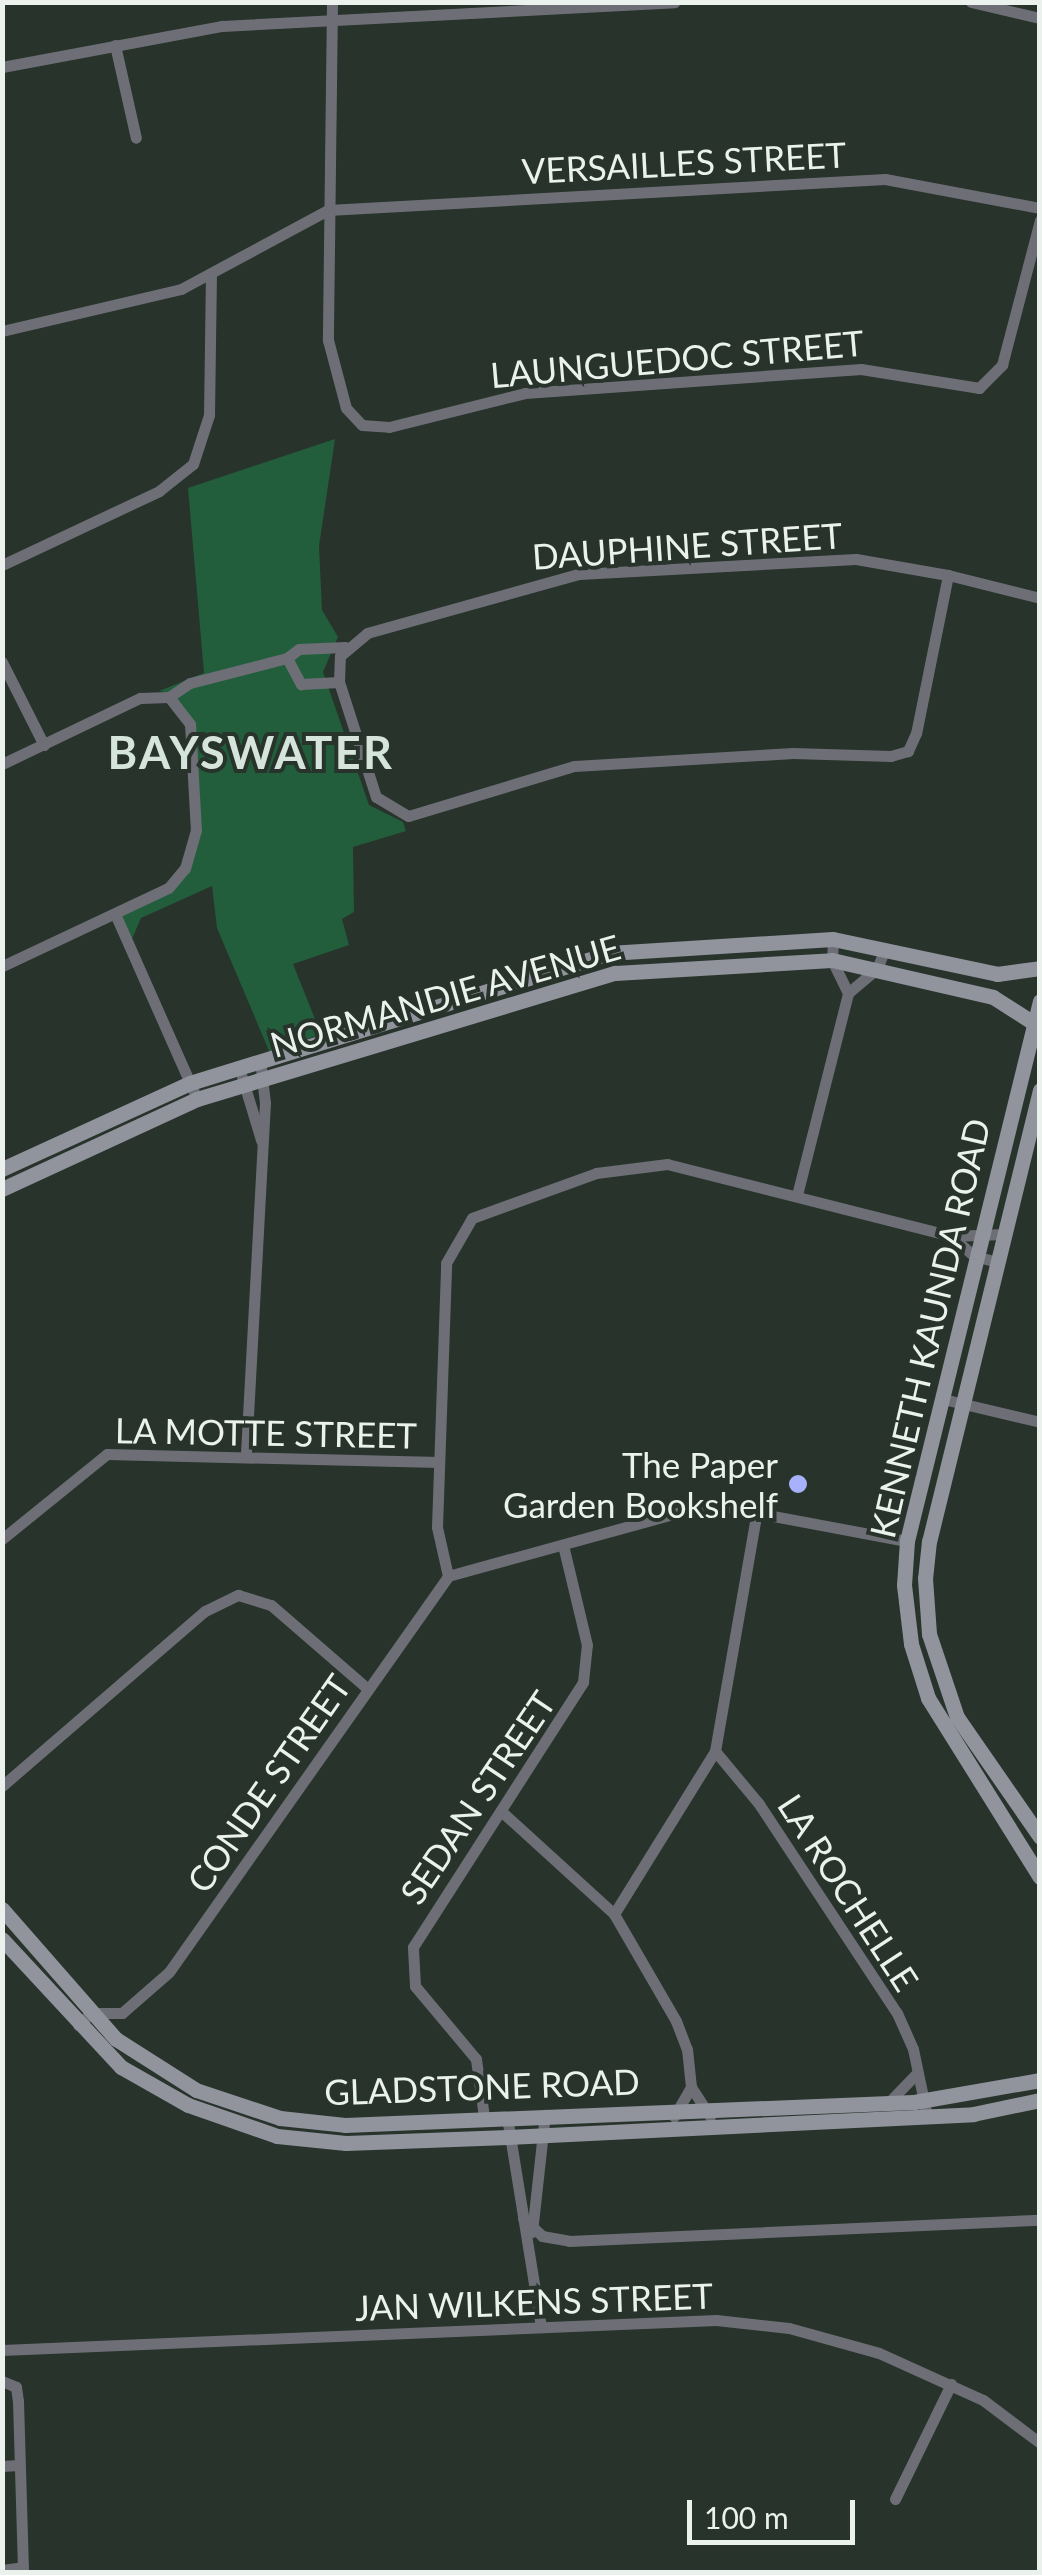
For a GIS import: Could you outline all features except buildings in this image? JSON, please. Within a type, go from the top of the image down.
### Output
[{"type":"street","points":[[2,330],[181,290],[328,210],[332,2]]},
{"type":"street","points":[[2,68],[193,29],[526,5],[674,2]]},
{"type":"street","points":[[971,2],[1040,18]]},
{"type":"street","points":[[114,45],[136,138]]},
{"type":"street","name":"VERSAILLES STREET","points":[[328,210],[886,178],[1040,208]]},
{"type":"street","name":"LAUNGUEDOC STREET","points":[[328,210],[330,358],[351,416],[375,428],[512,394],[680,380],[886,369],[979,388],[1002,365],[1040,220]]},
{"type":"street","points":[[2,565],[159,491],[192,464],[209,415],[211,275]]},
{"type":"street","name":"DAUPHINE STREET","points":[[345,647],[367,632],[579,574],[856,559],[1040,598]]},
{"type":"street","points":[[174,700],[190,683],[288,658],[299,649],[345,647],[339,682],[376,797],[408,816],[574,766],[793,752],[891,756],[908,751],[916,733],[948,576]]},
{"type":"street","points":[[288,658],[301,684],[339,682]]},
{"type":"street","points":[[2,662],[44,745]]},
{"type":"street","points":[[2,764],[140,698],[174,700]]},
{"type":"street","points":[[2,966],[116,916],[168,888],[195,844],[192,738],[174,700]]},
{"type":"street","points":[[116,916],[197,1100]]},
{"type":"street","points":[[833,939],[832,960],[848,993]]},
{"type":"street","name":"NORMANDIE AVENUE","points":[[2,1169],[190,1083],[593,956],[655,946],[833,939],[997,974],[1040,968]]},
{"type":"street","points":[[655,946],[658,968]]},
{"type":"street","points":[[797,1195],[848,993],[877,969],[885,948]]},
{"type":"street","name":"NORMANDIE AVENUE","points":[[2,1189],[197,1100],[244,1083],[524,996],[658,968],[832,960],[1000,1000],[1036,1026]]},
{"type":"street","name":"KENNETH KAUNDA ROAD","points":[[1040,1001],[974,1256],[907,1541],[904,1585],[919,1674],[940,1724],[1040,1877]]},
{"type":"street","points":[[246,1453],[264,1077],[260,1060]]},
{"type":"street","points":[[238,1066],[261,1140]]},
{"type":"street","name":"KENNETH KAUNDA ROAD","points":[[1040,1090],[928,1541],[926,1610],[936,1664],[957,1717],[1040,1836]]},
{"type":"street","points":[[999,1155],[1021,1160]]},
{"type":"street","name":"LA MOTTE STREET","points":[[448,1576],[437,1538],[446,1263],[472,1218],[596,1173],[667,1164],[950,1236],[974,1256],[998,1262]]},
{"type":"street","name":"LA MOTTE STREET","points":[[950,1236],[981,1230],[1004,1234]]},
{"type":"street","points":[[942,1399],[1040,1422]]},
{"type":"street","name":"LA MOTTE STREET","points":[[2,1538],[82,1468],[107,1454],[246,1453],[439,1462]]},
{"type":"street","points":[[448,1576],[710,1504],[907,1541]]},
{"type":"street","points":[[614,1914],[715,1751],[757,1510]]},
{"type":"street","name":"SEDAN STREET","points":[[484,2117],[476,2059],[424,2000],[412,1962],[427,1919],[565,1718],[586,1672],[584,1631],[563,1546]]},
{"type":"street","name":"CONDE STREET","points":[[122,2013],[168,1972],[448,1576]]},
{"type":"street","points":[[2,1786],[206,1611],[238,1594],[272,1605],[368,1688]]},
{"type":"street","name":"LA ROCHELLE","points":[[715,1751],[749,1790],[897,2013],[927,2109]]},
{"type":"street","points":[[995,1810],[1011,1797]]},
{"type":"street","points":[[501,1811],[614,1914],[682,2032],[691,2088],[709,2108],[710,2126]]},
{"type":"street","name":"GLADSTONE ROAD","points":[[2,1909],[116,2039],[196,2090],[280,2118],[345,2125],[709,2108],[887,2111]]},
{"type":"street","name":"GLADSTONE ROAD","points":[[2,1939],[102,2052],[188,2105],[277,2136],[346,2143],[508,2137],[710,2126],[1040,2100]]},
{"type":"street","points":[[78,2024],[91,2013],[122,2013],[116,2039],[102,2052]]},
{"type":"street","points":[[887,2111],[917,2074]]},
{"type":"street","name":"GLADSTONE ROAD","points":[[927,2109],[1040,2080]]},
{"type":"street","points":[[675,2127],[674,2109],[691,2088]]},
{"type":"street","points":[[528,2222],[546,2135],[545,2115]]},
{"type":"street","points":[[464,2118],[464,2139]]},
{"type":"street","points":[[507,2118],[528,2222],[541,2326]]},
{"type":"street","points":[[528,2222],[550,2239],[569,2241],[1040,2220]]},
{"type":"street","name":"JAN WILKENS STREET","points":[[2,2350],[716,2320],[788,2328],[879,2353],[951,2384],[1040,2442]]},
{"type":"street","points":[[2,2381],[17,2390],[23,2570],[2,2570]]},
{"type":"street","points":[[894,2500],[951,2384]]},
{"type":"street","points":[[2,2466],[19,2464]]},
{"type":"green space","points":[[335,439],[319,546],[322,610],[338,637],[323,672],[369,805],[403,822],[406,831],[353,847],[354,912],[342,919],[349,945],[293,964],[321,1034],[270,1053],[217,928],[212,886],[141,918],[132,939],[122,916],[164,896],[195,849],[191,727],[169,693],[159,691],[204,673],[188,488]]},
{"type":"place","name":"The Paper Garden Bookshelf","points":[[798,1484]]},
{"type":"district","name":"BAYSWATER","points":[[251,753]]}]
